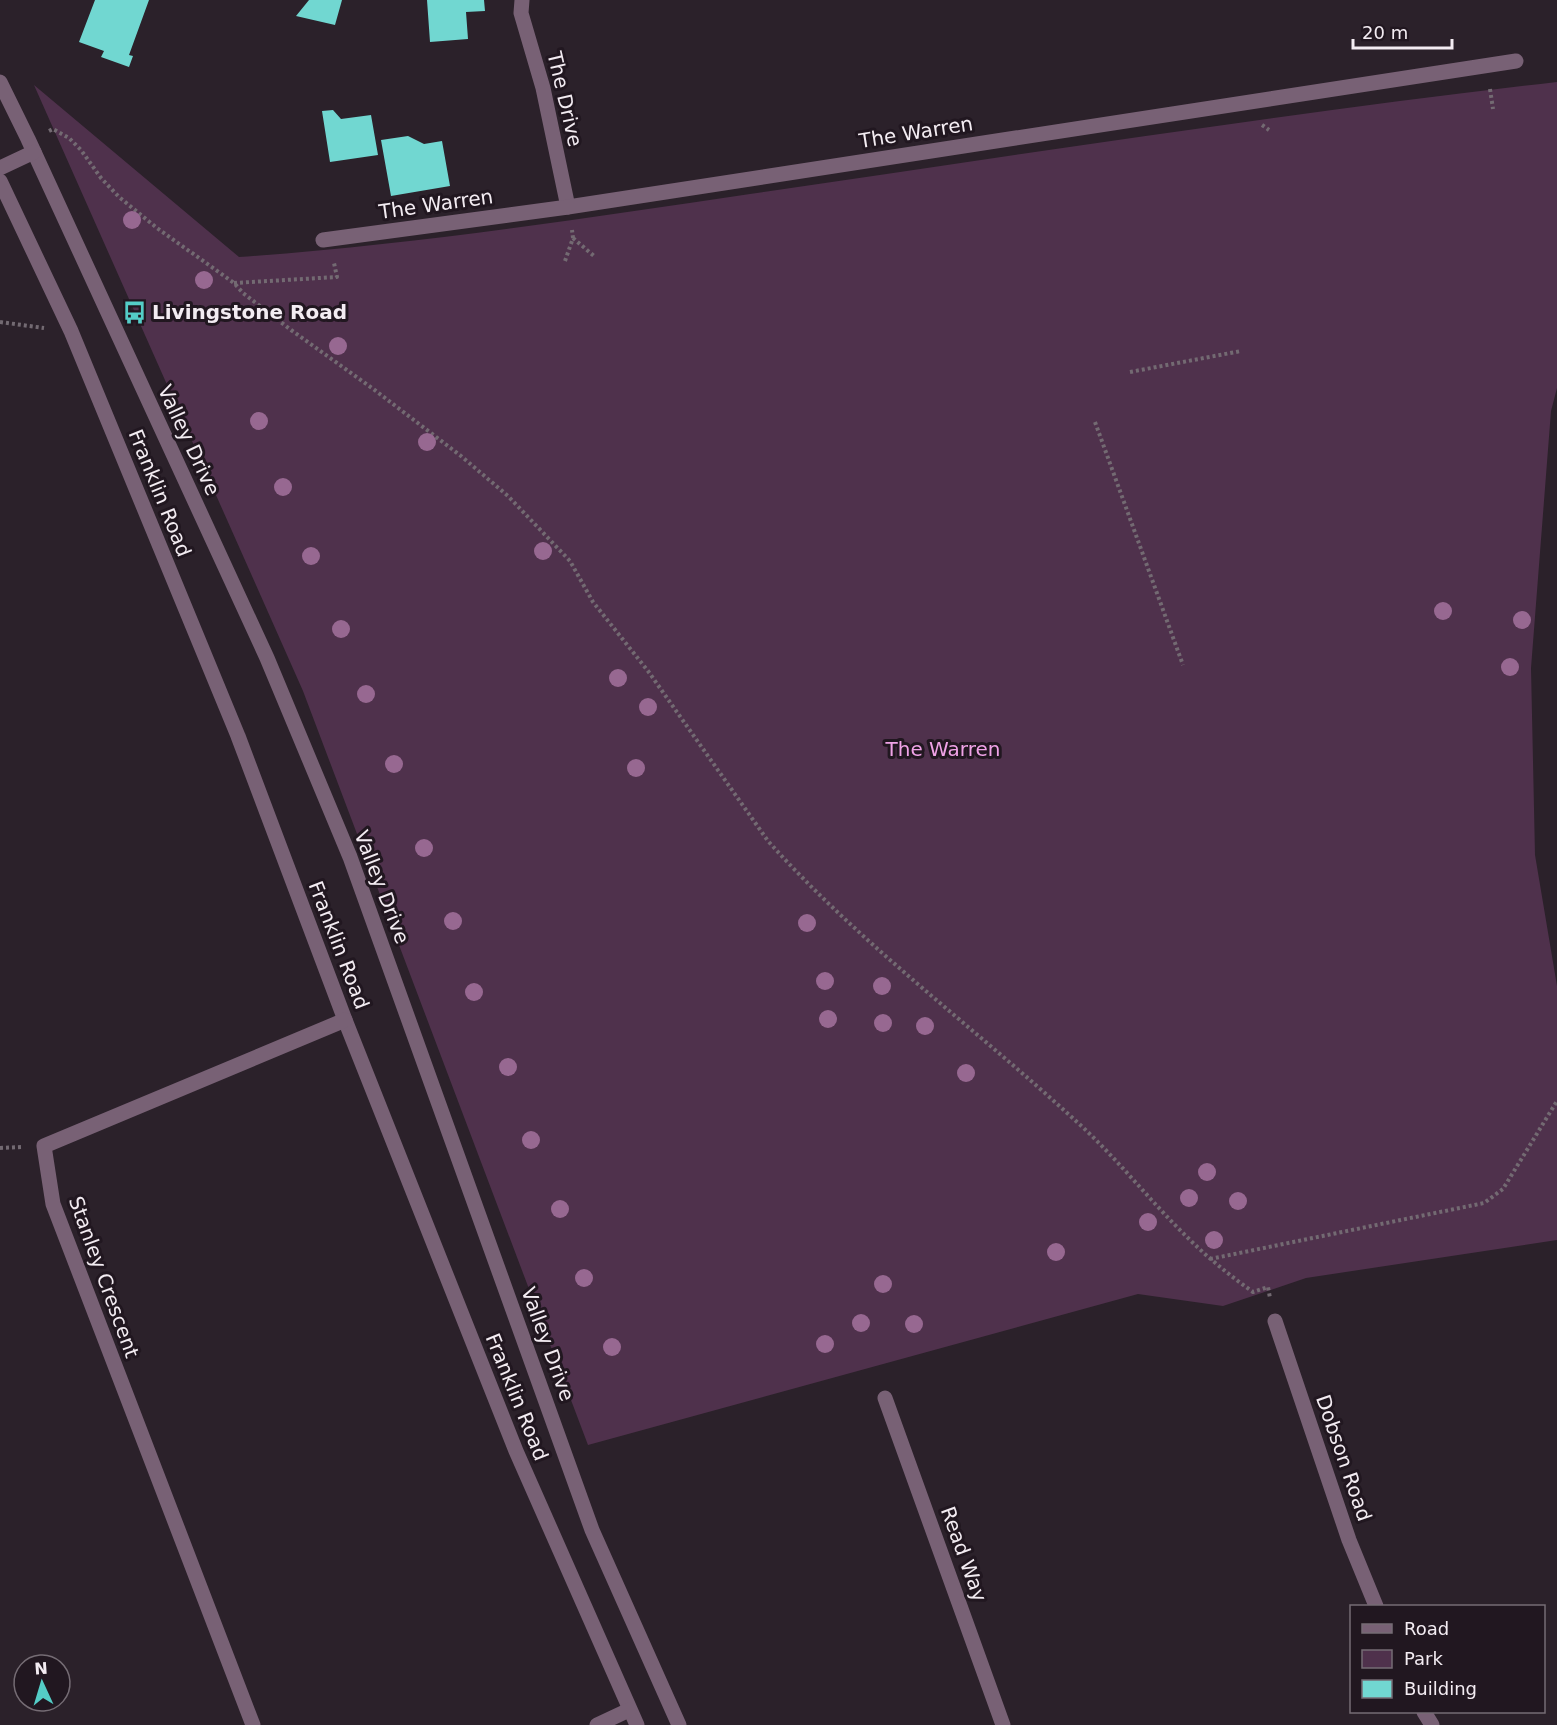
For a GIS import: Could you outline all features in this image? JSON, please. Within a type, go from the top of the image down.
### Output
[{"type":"street","name":"The Drive","points":[[522,0],[521,13],[543,88],[567,207]]},
{"type":"street","name":"The Warren","points":[[327,239],[567,207],[1516,62]]},
{"type":"street","name":"Valley Drive","points":[[0,82],[267,658],[350,857],[592,1530],[679,1725]]},
{"type":"street","points":[[0,168],[31,145]]},
{"type":"street","name":"Franklin Road","points":[[0,181],[71,332],[238,736],[345,1020],[516,1451],[637,1725]]},
{"type":"street","name":"Stanley Crescent","points":[[253,1725],[53,1204],[44,1146],[345,1020]]},
{"type":"street","name":"Dobson Road","points":[[1275,1321],[1349,1540],[1376,1605]]},
{"type":"street","name":"Read Way","points":[[885,1398],[1003,1725]]},
{"type":"street","points":[[597,1725],[629,1710]]},
{"type":"path","points":[[31,145],[53,129],[69,138],[119,197],[157,228],[234,283],[243,293],[291,330],[372,388],[461,456],[508,496],[570,561],[593,602],[648,671],[768,841],[788,863],[852,925],[1093,1136],[1209,1259],[1253,1292],[1268,1287],[1275,1321]]},
{"type":"path","points":[[565,261],[573,238],[567,207]]},
{"type":"path","points":[[573,238],[594,256]]},
{"type":"path","points":[[234,283],[337,277],[327,239]]},
{"type":"path","points":[[0,322],[71,332]]},
{"type":"path","points":[[1130,372],[1241,351]]},
{"type":"path","points":[[1095,422],[1183,665]]},
{"type":"path","points":[[1209,1259],[1484,1203],[1503,1189],[1557,1101]]},
{"type":"green space","name":"The Warren","points":[[1557,82],[1557,388],[1551,411],[1531,668],[1535,855],[1557,986],[1557,1240],[1306,1278],[1223,1306],[1138,1294],[588,1445],[303,691],[34,85],[239,257],[367,246],[495,230],[1254,121]]},
{"type":"building","points":[[95,0],[149,0],[129,55],[133,56],[129,67],[101,57],[104,51],[79,42]]},
{"type":"building","points":[[309,0],[342,0],[335,25],[296,16]]},
{"type":"building","points":[[427,0],[484,0],[485,11],[466,12],[468,39],[430,42]]},
{"type":"building","points":[[333,110],[341,119],[371,115],[378,155],[330,162],[322,111]]},
{"type":"building","points":[[408,136],[424,144],[442,141],[450,186],[391,196],[381,140]]},
{"type":"place","name":"Livingstone Road","points":[[134,312]]}]
